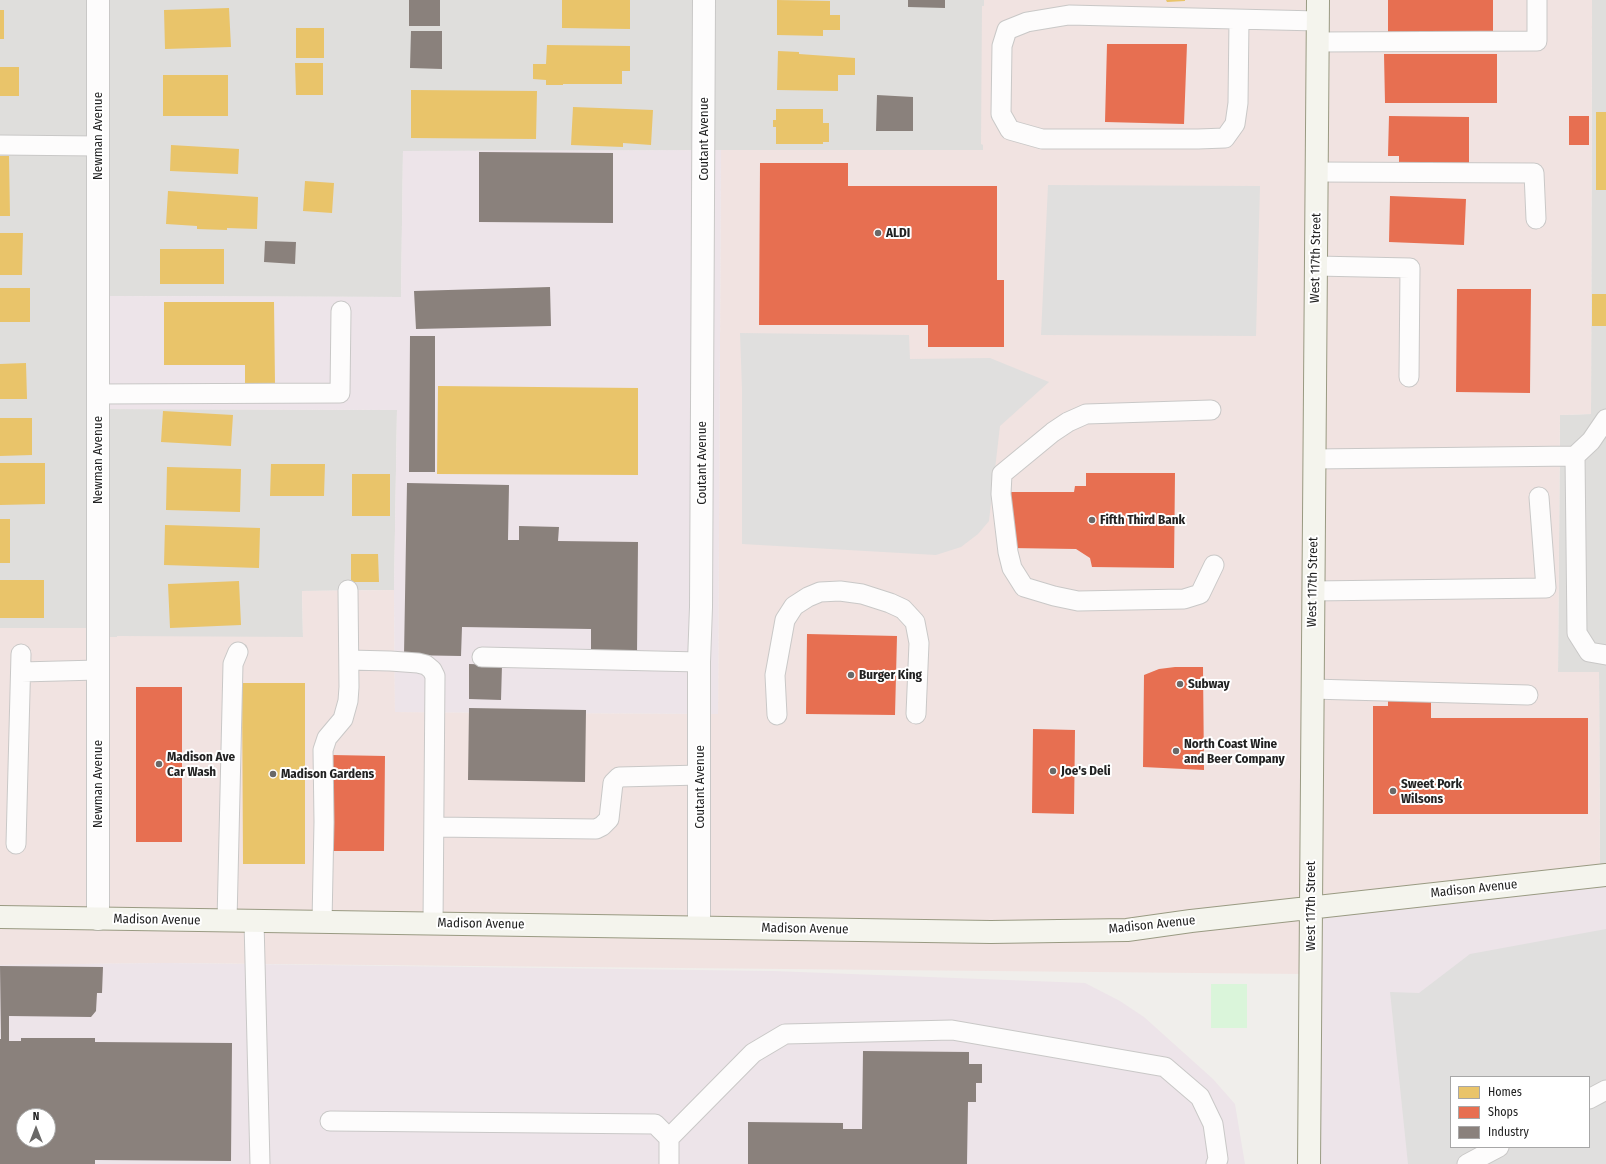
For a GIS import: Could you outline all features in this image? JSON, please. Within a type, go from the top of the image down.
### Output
[{"type":"main road","name":"West 117th Street","points":[[1309,1164],[1318,10]]},
{"type":"main road","name":"Madison Avenue","points":[[0,917],[991,932],[1127,930],[1606,875]]},
{"type":"street","name":"Newman Avenue","points":[[98,0],[98,919]]},
{"type":"street","name":"Coutant Avenue","points":[[699,927],[699,662],[701,599],[704,0]]},
{"type":"lane","points":[[1317,42],[1537,41],[1538,0]]},
{"type":"lane","points":[[1239,20],[1238,103],[1235,124],[1225,138],[1042,139],[1010,130],[1001,114],[1002,46],[1007,30],[1027,22],[1069,15],[1239,20],[1318,10]]},
{"type":"lane","points":[[0,144],[98,146]]},
{"type":"lane","points":[[1317,172],[1534,174],[1536,219]]},
{"type":"lane","points":[[1316,266],[1410,268],[1409,377]]},
{"type":"lane","points":[[98,394],[340,393],[342,311]]},
{"type":"lane","points":[[1211,410],[1086,414],[1068,422],[1053,432],[1002,474],[1001,494],[1008,552],[1012,568],[1024,587],[1078,601],[1184,599],[1200,594],[1214,566]]},
{"type":"lane","points":[[1314,459],[1576,456],[1591,441],[1606,419]]},
{"type":"lane","points":[[1576,456],[1577,633],[1589,652],[1606,655]]},
{"type":"lane","points":[[1313,591],[1546,588],[1539,497]]},
{"type":"lane","points":[[322,922],[324,822],[323,750],[327,738],[343,719],[348,701],[348,590]]},
{"type":"lane","points":[[777,715],[775,675],[785,620],[794,606],[808,597],[820,592],[840,591],[862,594],[890,603],[903,609],[915,622],[919,643],[916,714]]},
{"type":"lane","points":[[227,921],[233,664],[238,652]]},
{"type":"lane","points":[[482,657],[699,662]]},
{"type":"lane","points":[[349,660],[390,661],[426,665],[432,670],[435,676],[433,923]]},
{"type":"lane","points":[[16,844],[21,663],[98,670]]},
{"type":"lane","points":[[1312,689],[1528,695]]},
{"type":"lane","points":[[434,827],[596,829],[602,826],[609,819],[612,783],[619,777],[700,775]]},
{"type":"lane","points":[[254,921],[260,1164]]},
{"type":"lane","points":[[669,1164],[669,1138],[753,1053],[785,1034],[952,1030],[1164,1067],[1200,1097],[1213,1124],[1218,1159],[1216,1164]]},
{"type":"lane","points":[[1590,1098],[1606,1090]]},
{"type":"lane","points":[[330,1121],[655,1124],[669,1138]]},
{"type":"lane","points":[[1467,1164],[1497,1148]]},
{"type":"shaded area","points":[[0,0],[984,0],[983,150],[403,151],[401,297],[106,296],[107,409],[397,410],[394,590],[302,591],[303,637],[89,637],[89,628],[0,628]]},
{"type":"shaded area","points":[[984,0],[1312,0],[1302,974],[166,963],[0,965],[0,628],[89,628],[90,637],[303,637],[302,591],[394,590],[395,712],[718,714],[721,150],[983,150],[983,145],[981,144],[982,6],[984,6]]},
{"type":"shaded area","points":[[1318,0],[1592,0],[1591,414],[1560,415],[1558,672],[1599,672],[1600,875],[1311,907]]},
{"type":"shaded area","points":[[1592,0],[1606,0],[1606,875],[1600,875],[1599,673],[1558,672],[1560,415],[1591,414]]},
{"type":"shaded area","points":[[721,150],[718,714],[395,712],[394,590],[397,410],[107,409],[106,296],[401,297],[403,151]]},
{"type":"shaded area","points":[[1048,185],[1260,186],[1256,336],[1041,335]]},
{"type":"shaded area","points":[[740,333],[909,335],[910,359],[990,358],[1049,382],[1000,426],[989,521],[978,534],[961,547],[936,555],[742,544],[742,389]]},
{"type":"shaded area","points":[[1606,875],[1606,1164],[1309,1164],[1311,907]]},
{"type":"shaded area","points":[[1606,929],[1606,1164],[1408,1164],[1390,992],[1419,993],[1470,954]]},
{"type":"shaded area","points":[[166,963],[773,971],[1085,983],[1120,1001],[1144,1017],[1213,1079],[1235,1104],[1245,1164],[0,1164],[0,965]]},
{"type":"green space","points":[[1211,984],[1247,984],[1247,1028],[1211,1028]]},
{"type":"building: Homes","points":[[562,0],[630,0],[630,29],[562,28]]},
{"type":"building: Homes","points":[[777,0],[830,1],[830,15],[840,15],[840,30],[823,30],[823,36],[777,35]]},
{"type":"building: Homes","points":[[1166,0],[1185,0],[1185,1],[1167,2]]},
{"type":"building: Homes","points":[[229,8],[231,47],[165,49],[164,10]]},
{"type":"building: Homes","points":[[0,10],[4,10],[4,39],[0,39]]},
{"type":"building: Homes","points":[[296,28],[324,28],[324,58],[296,58]]},
{"type":"building: Homes","points":[[547,45],[630,46],[630,71],[622,71],[622,84],[546,85],[546,80],[533,79],[533,64],[546,64]]},
{"type":"building: Homes","points":[[778,51],[855,58],[855,75],[838,75],[838,91],[777,90]]},
{"type":"building: Homes","points":[[295,63],[323,63],[323,95],[296,95]]},
{"type":"building: Homes","points":[[0,67],[19,67],[19,96],[0,96]]},
{"type":"building: Homes","points":[[163,75],[228,75],[228,116],[163,116]]},
{"type":"building: Homes","points":[[411,90],[537,91],[536,139],[411,138]]},
{"type":"building: Homes","points":[[573,107],[653,110],[651,145],[623,143],[623,147],[571,145]]},
{"type":"building: Homes","points":[[776,109],[823,109],[823,123],[829,123],[829,142],[823,142],[823,144],[776,144],[776,127],[773,127],[773,120],[776,120]]},
{"type":"building: Homes","points":[[1596,112],[1606,112],[1606,190],[1596,190]]},
{"type":"building: Homes","points":[[171,145],[239,149],[238,174],[170,171]]},
{"type":"building: Homes","points":[[0,156],[9,156],[10,216],[0,216]]},
{"type":"building: Homes","points":[[305,181],[334,183],[332,213],[303,211]]},
{"type":"building: Homes","points":[[168,191],[258,197],[257,229],[197,229],[197,226],[166,224]]},
{"type":"building: Homes","points":[[0,233],[23,233],[22,275],[0,275]]},
{"type":"building: Homes","points":[[160,249],[224,249],[224,284],[160,284]]},
{"type":"building: Homes","points":[[0,288],[30,288],[30,322],[0,322]]},
{"type":"building: Homes","points":[[1592,294],[1606,294],[1606,326],[1592,326]]},
{"type":"building: Homes","points":[[164,302],[274,302],[275,384],[245,384],[245,365],[164,365]]},
{"type":"building: Homes","points":[[26,363],[27,399],[0,399],[0,364]]},
{"type":"building: Homes","points":[[438,386],[638,388],[638,475],[437,474]]},
{"type":"building: Homes","points":[[163,411],[233,415],[231,446],[161,442]]},
{"type":"building: Homes","points":[[0,418],[32,418],[32,455],[0,456]]},
{"type":"building: Homes","points":[[0,463],[45,463],[45,504],[0,505]]},
{"type":"building: Homes","points":[[271,464],[325,464],[324,496],[270,496]]},
{"type":"building: Homes","points":[[167,467],[241,469],[240,512],[166,510]]},
{"type":"building: Homes","points":[[352,474],[390,474],[390,516],[352,516]]},
{"type":"building: Homes","points":[[0,519],[10,519],[10,563],[0,563]]},
{"type":"building: Homes","points":[[165,525],[260,528],[259,568],[164,565]]},
{"type":"building: Homes","points":[[351,554],[378,554],[379,582],[351,582]]},
{"type":"building: Homes","points":[[0,580],[44,580],[44,618],[0,618]]},
{"type":"building: Homes","points":[[239,581],[241,625],[170,628],[168,584]]},
{"type":"building: Homes","name":"Madison Gardens","points":[[242,683],[305,683],[305,864],[243,864]]},
{"type":"building: Shops","points":[[1388,0],[1493,0],[1493,33],[1388,32]]},
{"type":"building: Shops","points":[[1107,44],[1187,44],[1184,124],[1105,122]]},
{"type":"building: Shops","points":[[1384,54],[1497,54],[1497,103],[1385,103]]},
{"type":"building: Shops","points":[[1389,116],[1469,117],[1469,163],[1399,163],[1399,156],[1388,156]]},
{"type":"building: Shops","points":[[1569,116],[1589,116],[1589,145],[1569,145]]},
{"type":"building: Shops","name":"ALDI","points":[[760,163],[848,163],[848,186],[997,186],[997,280],[1004,280],[1004,347],[928,347],[928,325],[759,325]]},
{"type":"building: Shops","points":[[1390,196],[1466,199],[1464,245],[1389,242]]},
{"type":"building: Shops","points":[[1457,289],[1531,289],[1530,393],[1456,392]]},
{"type":"building: Shops","name":"Fifth Third Bank","points":[[1086,473],[1175,473],[1174,568],[1092,567],[1090,558],[1076,549],[1010,548],[1010,492],[1074,492],[1075,486],[1086,486]]},
{"type":"building: Shops","name":"Burger King","points":[[807,634],[897,636],[895,715],[806,714]]},
{"type":"building: Shops","points":[[1175,667],[1203,667],[1204,770],[1143,767],[1144,675],[1159,669]]},
{"type":"building: Shops","name":"Madison Ave Car Wash","points":[[136,687],[182,687],[182,842],[136,842]]},
{"type":"building: Shops","points":[[1388,696],[1431,696],[1431,718],[1588,718],[1588,814],[1373,814],[1373,706],[1388,706]]},
{"type":"building: Shops","name":"Joe's Deli","points":[[1033,729],[1075,730],[1074,814],[1032,813]]},
{"type":"building: Shops","points":[[332,755],[385,756],[384,851],[331,851]]},
{"type":"building: Industry","points":[[409,0],[440,0],[440,26],[409,26]]},
{"type":"building: Industry","points":[[908,0],[945,0],[945,8],[908,7]]},
{"type":"building: Industry","points":[[411,31],[442,31],[442,69],[410,68]]},
{"type":"building: Industry","points":[[877,95],[913,97],[913,131],[876,131]]},
{"type":"building: Industry","points":[[479,152],[613,153],[613,223],[479,222]]},
{"type":"building: Industry","points":[[265,241],[296,242],[295,264],[264,262]]},
{"type":"building: Industry","points":[[550,287],[551,326],[416,329],[414,291]]},
{"type":"building: Industry","points":[[410,336],[435,336],[435,472],[409,472]]},
{"type":"building: Industry","points":[[407,483],[509,485],[508,540],[519,540],[519,526],[559,527],[558,541],[638,542],[637,655],[591,655],[591,629],[462,627],[461,656],[404,655]]},
{"type":"building: Industry","points":[[469,664],[502,665],[501,700],[469,699]]},
{"type":"building: Industry","points":[[469,708],[586,710],[585,782],[468,780]]},
{"type":"building: Industry","points":[[0,966],[103,967],[102,993],[97,993],[96,1011],[91,1017],[9,1016],[9,1041],[21,1041],[21,1038],[95,1038],[95,1042],[232,1043],[231,1161],[95,1160],[95,1164],[0,1164]]},
{"type":"building: Industry","points":[[863,1051],[969,1052],[969,1064],[982,1064],[982,1083],[976,1083],[976,1102],[968,1102],[967,1164],[748,1164],[748,1122],[843,1123],[843,1129],[862,1129]]},
{"type":"place","name":"ALDI","points":[[878,233]]},
{"type":"place","name":"Fifth Third Bank","points":[[1092,520]]},
{"type":"place","name":"Burger King","points":[[851,675]]},
{"type":"place","name":"Subway","points":[[1180,684]]},
{"type":"place","name":"North Coast Wine and Beer Company","points":[[1176,751]]},
{"type":"place","name":"Madison Ave Car Wash","points":[[159,764]]},
{"type":"place","name":"Joe's Deli","points":[[1053,771]]},
{"type":"place","name":"Madison Gardens","points":[[273,774]]},
{"type":"place","name":"Sweet Pork Wilsons","points":[[1393,791]]}]
